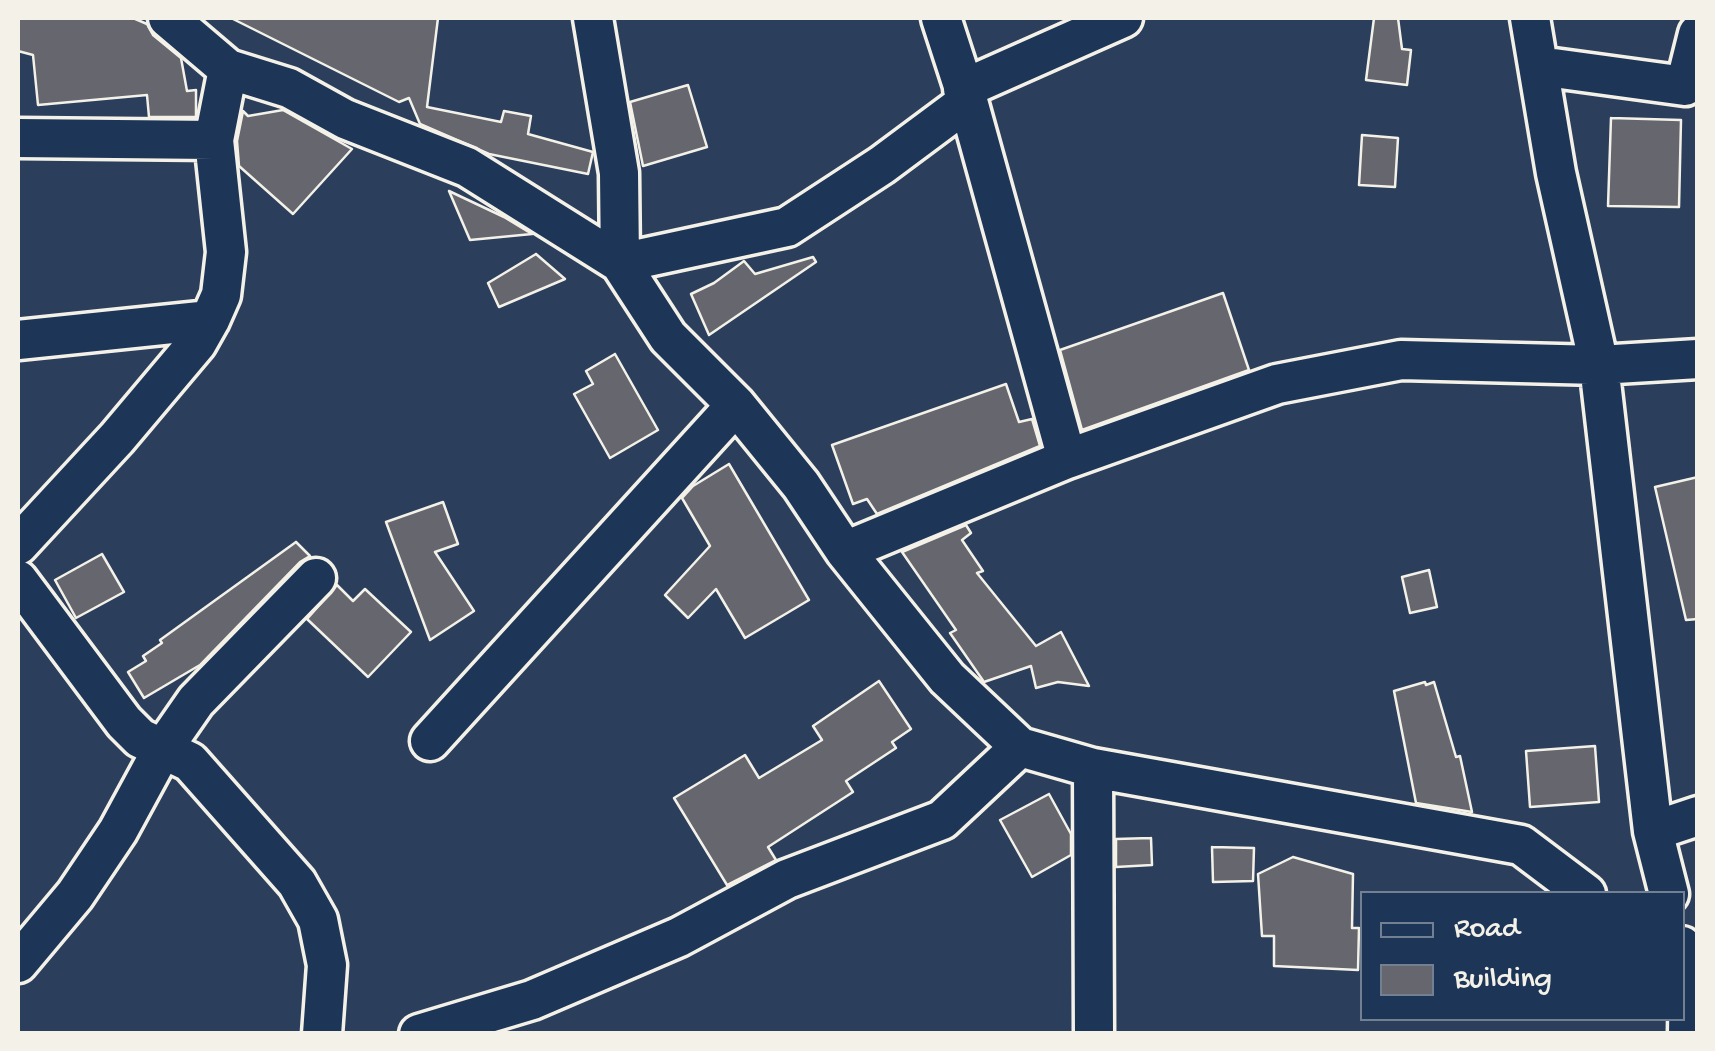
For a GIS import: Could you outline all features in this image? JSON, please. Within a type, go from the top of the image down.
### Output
[{"type":"street","points":[[168,18],[228,69],[289,88],[345,119],[467,168],[620,264],[668,336],[736,405],[801,485],[845,551],[948,678],[1020,747],[1093,768],[1522,846],[1582,891]]},
{"type":"street","points":[[593,18],[620,173],[620,264]]},
{"type":"street","points":[[941,18],[1067,459]]},
{"type":"street","points":[[620,264],[788,228],[882,165],[966,95],[1123,18]]},
{"type":"street","points":[[1530,18],[1556,174],[1599,365],[1653,831],[1668,891]]},
{"type":"street","points":[[1539,66],[1685,86],[1698,34]]},
{"type":"street","points":[[18,544],[118,438],[198,343],[210,320],[220,294],[226,252],[214,140],[228,69]]},
{"type":"street","points":[[18,138],[214,140]]},
{"type":"street","points":[[18,340],[210,320]]},
{"type":"street","points":[[845,551],[1067,459],[1277,384],[1401,360],[1599,365],[1698,359]]},
{"type":"street","points":[[430,741],[736,405]]},
{"type":"street","points":[[18,963],[75,894],[196,700],[316,578]]},
{"type":"street","points":[[18,580],[124,722],[140,738],[190,762],[297,883],[318,920],[328,965],[322,1034]]},
{"type":"street","points":[[419,1034],[532,1000],[679,937],[787,880],[942,820],[1020,747]]},
{"type":"street","points":[[1093,768],[1094,1034]]},
{"type":"street","points":[[1653,831],[1698,816]]},
{"type":"street","points":[[1688,966],[1688,1034]]},
{"type":"building","points":[[18,18],[133,18],[147,24],[153,35],[181,58],[187,91],[196,90],[196,117],[149,117],[147,95],[38,105],[33,55],[18,51]]},
{"type":"building","points":[[231,18],[438,18],[427,107],[501,122],[504,111],[531,116],[528,134],[593,152],[588,174],[489,154],[420,124],[409,98],[399,102]]},
{"type":"building","points":[[1374,18],[1398,18],[1402,49],[1411,50],[1407,85],[1366,80]]},
{"type":"building","points":[[688,85],[707,147],[643,166],[630,102]]},
{"type":"building","points":[[283,110],[352,149],[293,214],[239,166],[237,141],[243,111],[248,116]]},
{"type":"building","points":[[1611,118],[1681,120],[1679,207],[1608,206]]},
{"type":"building","points":[[1362,135],[1398,138],[1395,187],[1359,185]]},
{"type":"building","points":[[449,191],[504,217],[532,234],[470,240]]},
{"type":"building","points":[[536,254],[565,279],[499,307],[488,283]]},
{"type":"building","points":[[813,257],[816,262],[709,335],[691,294],[744,261],[755,274]]},
{"type":"building","points":[[1223,293],[1249,370],[1082,430],[1060,350]]},
{"type":"building","points":[[615,354],[658,430],[610,458],[574,394],[593,384],[586,371]]},
{"type":"building","points":[[1006,384],[1019,422],[1032,419],[1040,446],[877,514],[867,499],[853,504],[832,445]]},
{"type":"building","points":[[729,464],[809,600],[745,638],[716,589],[688,618],[665,595],[710,546],[682,498],[693,486]]},
{"type":"building","points":[[1698,477],[1698,619],[1686,620],[1655,487]]},
{"type":"building","points":[[443,502],[458,544],[435,552],[474,611],[430,640],[386,522]]},
{"type":"building","points":[[966,525],[971,533],[962,540],[983,571],[977,573],[1036,646],[1061,632],[1089,686],[1058,682],[1036,688],[1031,666],[984,682],[950,633],[956,630],[902,552]]},
{"type":"building","points":[[296,542],[310,556],[200,665],[144,698],[128,672],[146,661],[143,656]]},
{"type":"building","points":[[102,554],[124,592],[76,618],[55,580]]},
{"type":"building","points":[[1429,570],[1437,607],[1410,613],[1402,577]]},
{"type":"building","points":[[337,585],[353,601],[365,589],[411,632],[368,677],[307,619]]},
{"type":"building","points":[[879,681],[911,729],[892,742],[896,748],[846,781],[853,792],[768,847],[776,860],[727,885],[674,798],[745,755],[759,778],[822,740],[813,726]]},
{"type":"building","points":[[1434,682],[1456,757],[1460,756],[1472,812],[1416,803],[1394,691]]},
{"type":"building","points":[[1595,746],[1599,802],[1530,807],[1526,751]]},
{"type":"building","points":[[1049,794],[1071,834],[1071,855],[1032,877],[1000,820]]},
{"type":"building","points":[[1151,838],[1152,865],[1116,867],[1116,839]]},
{"type":"building","points":[[1212,847],[1254,848],[1253,881],[1213,882]]},
{"type":"building","points":[[1293,857],[1353,874],[1352,928],[1359,928],[1358,970],[1274,966],[1274,936],[1262,936],[1258,874]]}]
